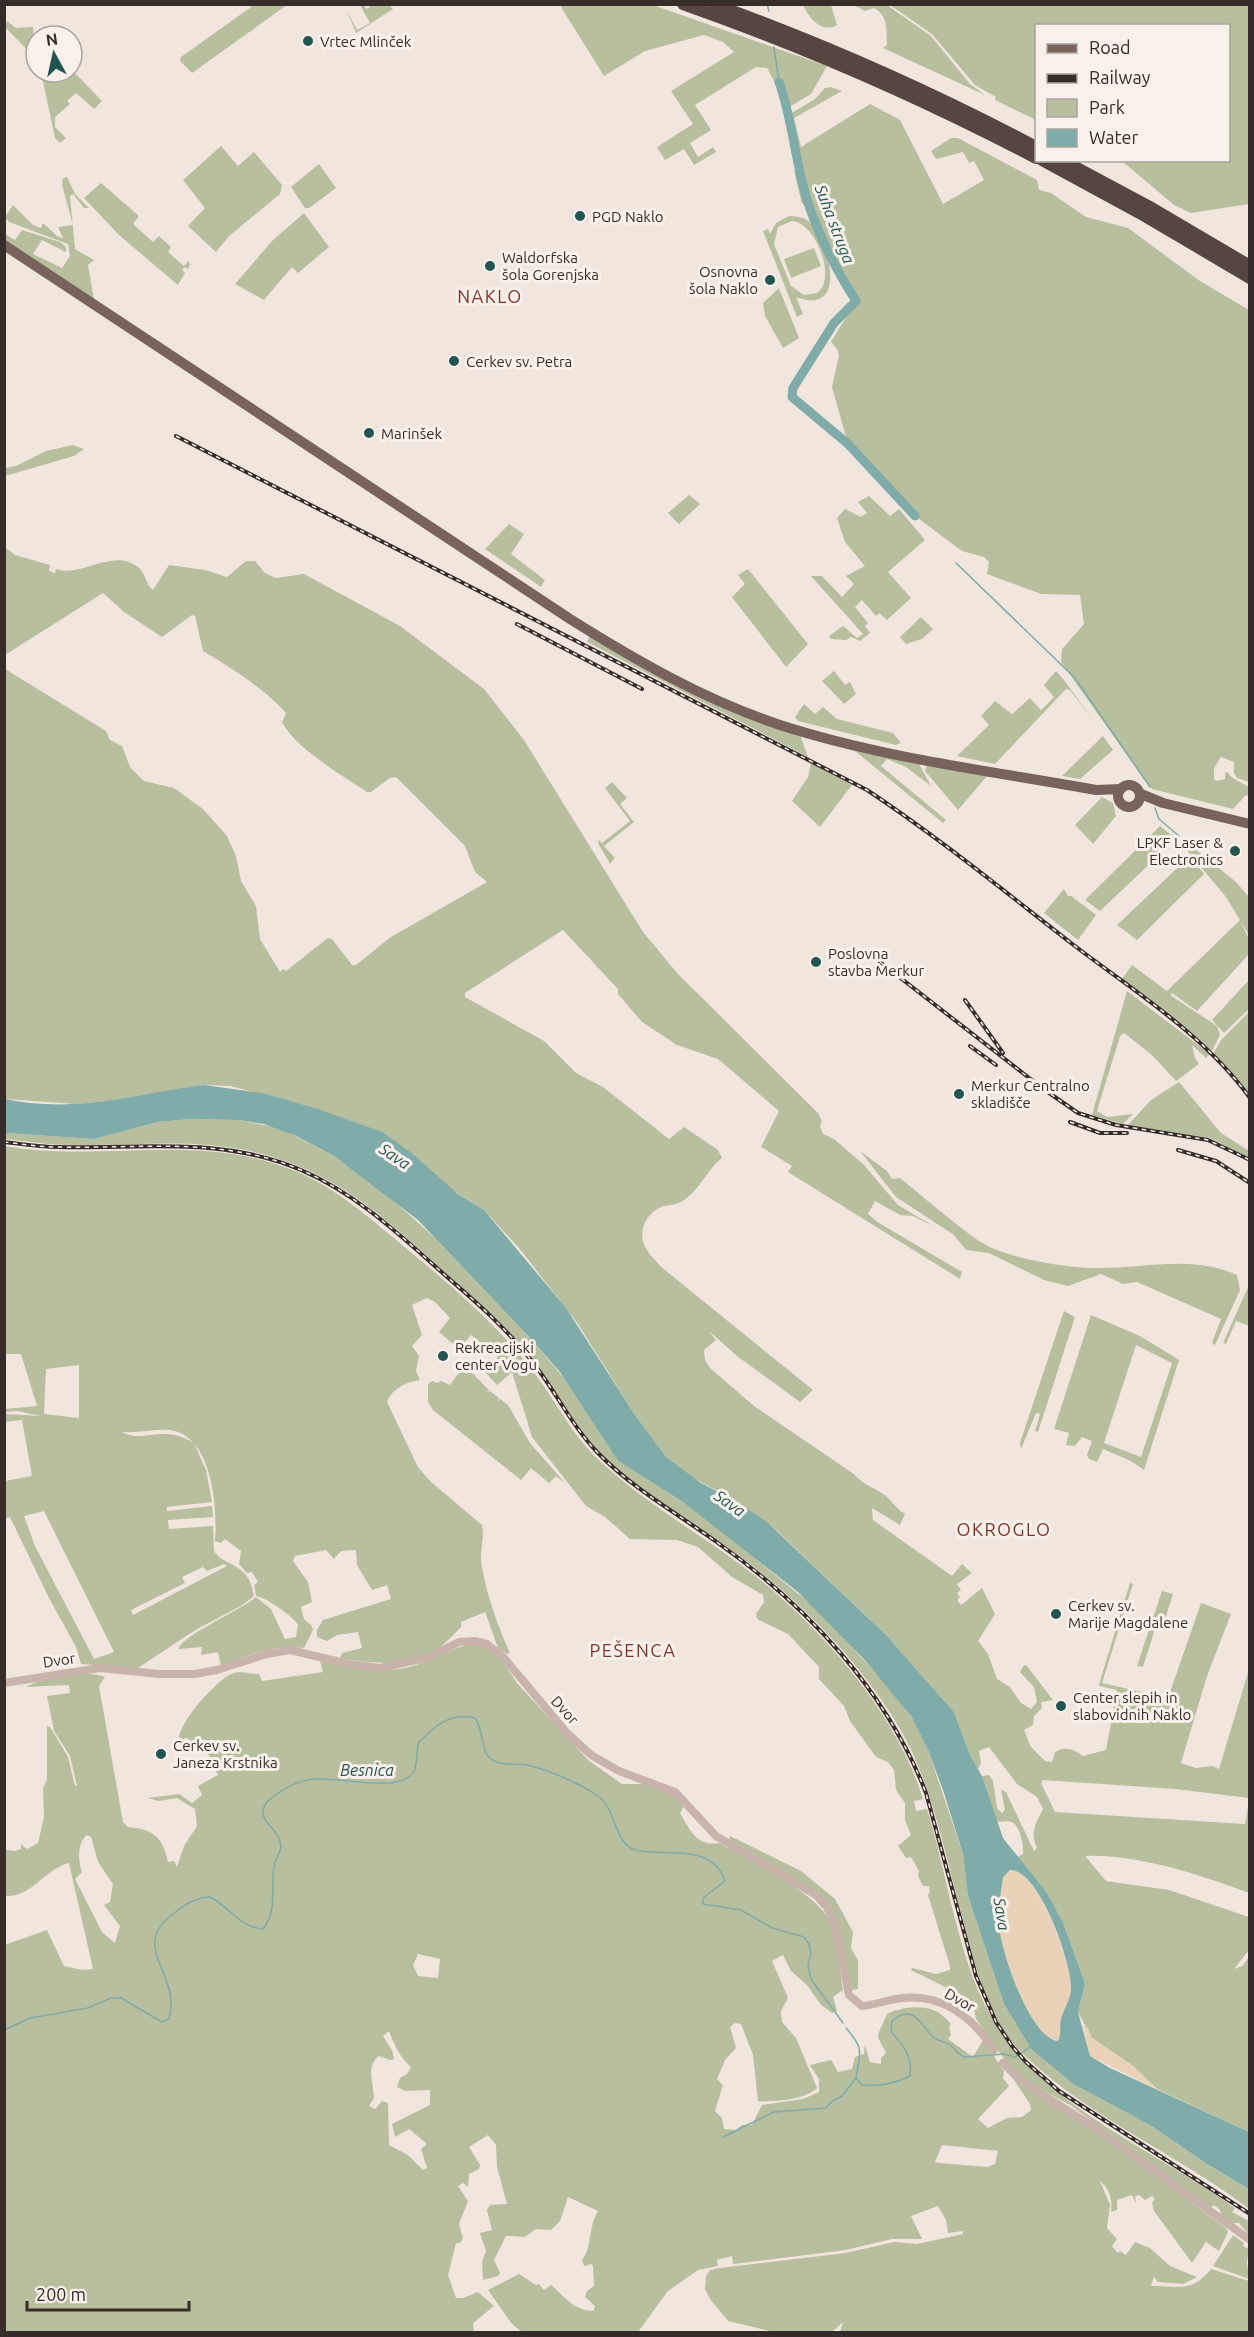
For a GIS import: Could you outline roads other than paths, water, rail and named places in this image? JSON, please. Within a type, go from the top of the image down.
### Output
[{"type":"highway","points":[[683,4],[836,63],[974,126],[1035,157]]},
{"type":"highway","points":[[713,4],[893,76],[1035,147]]},
{"type":"highway","points":[[1046,162],[1145,216],[1250,278]]},
{"type":"highway","points":[[1066,162],[1148,206],[1250,266]]},
{"type":"main road","points":[[4,245],[599,637],[694,690],[778,724],[851,745],[1096,790],[1121,789],[1132,785],[1140,798],[1250,824]]},
{"type":"main road","points":[[1119,801],[1121,789]]},
{"type":"main road","points":[[1096,790],[1128,808],[1140,798]]},
{"type":"street","name":"Dvor","points":[[4,1683],[100,1668],[159,1674],[195,1674],[290,1650],[349,1664],[380,1668],[408,1664],[459,1642],[475,1641],[487,1644],[504,1658],[567,1733],[591,1755],[619,1771],[675,1792],[716,1836],[816,1895],[826,1907],[835,1926],[845,1981],[854,2001],[862,2006],[902,1998],[937,2001],[971,2021],[994,2050]]},
{"type":"street","points":[[1002,2063],[1021,2081],[1097,2129],[1250,2240]]},
{"type":"water","name":"Sava","points":[[204,1085],[262,1093],[315,1108],[382,1132],[413,1154],[458,1194],[484,1210],[566,1308],[635,1415],[667,1458],[701,1483],[767,1522],[886,1635],[954,1712],[970,1755],[982,1776],[1003,1838],[1047,1893],[1063,1923],[1085,1984],[1078,2012],[1090,2056],[1110,2068],[1249,2132],[1249,2189],[1207,2164],[1150,2125],[1073,2084],[1031,2049],[1004,2004],[968,1896],[963,1854],[943,1790],[928,1750],[911,1716],[863,1658],[798,1592],[683,1502],[618,1461],[560,1372],[418,1220],[334,1156],[296,1136],[264,1124],[239,1120],[190,1119],[158,1122],[94,1139],[5,1133],[5,1099],[31,1103],[81,1104]],"holes":[[[1010,1870],[1021,1874],[1032,1884],[1052,1919],[1070,1976],[1071,1992],[1061,2019],[1058,2041],[1047,2036],[1027,2010],[1018,1991],[1001,1936],[999,1912],[1003,1877]]]},
{"type":"waterway","points":[[767,4],[769,11]]},
{"type":"waterway","points":[[774,47],[779,82]]},
{"type":"waterway","name":"Suha struga","points":[[779,82],[808,203],[829,254],[856,301],[834,323],[793,388],[792,397],[848,444],[915,516]]},
{"type":"waterway","points":[[956,563],[1075,678],[1150,787]]},
{"type":"waterway","points":[[1155,808],[1159,819],[1179,836]]},
{"type":"waterway","name":"Besnica","points":[[4,2030],[30,2018],[88,2008],[111,1998],[121,1998],[162,2022],[169,2019],[171,2003],[169,1988],[155,1950],[155,1938],[160,1926],[190,1902],[210,1897],[247,1925],[263,1929],[268,1922],[272,1906],[273,1871],[281,1847],[277,1835],[263,1816],[265,1805],[270,1799],[287,1788],[307,1780],[332,1779],[364,1783],[393,1783],[405,1779],[415,1769],[419,1742],[444,1721],[459,1717],[475,1718],[480,1727],[486,1752],[496,1762],[527,1765],[545,1770],[598,1796],[604,1802],[619,1834],[629,1847],[648,1852],[687,1853],[710,1861],[719,1869],[725,1881],[703,1898],[703,1904],[741,1910],[772,1928],[804,1937],[809,1944],[811,1954],[808,1965],[811,1979],[843,2023]]},
{"type":"waterway","name":"Besnica","points":[[846,2028],[859,2046],[860,2056],[856,2078],[862,2085],[887,2084],[910,2076],[908,2056],[891,2031],[892,2021],[906,2014],[916,2017],[933,2037],[948,2044],[965,2057],[1004,2054],[1015,2057],[1030,2047]]},
{"type":"waterway","points":[[723,2137],[774,2112],[826,2108],[842,2096],[856,2078]]},
{"type":"railway","points":[[176,436],[867,790],[945,845],[1166,1014],[1211,1053],[1250,1098]]},
{"type":"railway","points":[[517,624],[642,689]]},
{"type":"railway","points":[[880,962],[1042,1088],[1078,1113],[1116,1125],[1208,1140],[1250,1160]]},
{"type":"railway","points":[[965,1000],[1003,1053]]},
{"type":"railway","points":[[970,1046],[996,1065]]},
{"type":"railway","points":[[1070,1122],[1100,1133],[1127,1133]]},
{"type":"railway","points":[[4,1142],[51,1147],[181,1146],[242,1152],[271,1159],[301,1170],[341,1191],[378,1217],[412,1246],[512,1337],[540,1371],[580,1431],[598,1453],[641,1490],[718,1543],[783,1594],[841,1653],[867,1686],[890,1720],[910,1756],[926,1793],[976,1976],[996,2022],[1012,2046],[1026,2062],[1059,2091],[1250,2214]]},
{"type":"railway","points":[[1178,1150],[1216,1161],[1250,1183]]},
{"type":"place","name":"Vrtec Mlinček","points":[[308,41]]},
{"type":"place","name":"PGD Naklo","points":[[580,216]]},
{"type":"place","name":"Waldorfska šola Gorenjska","points":[[490,266]]},
{"type":"place","name":"Osnovna šola Naklo","points":[[770,280]]},
{"type":"place","name":"Cerkev sv. Petra","points":[[454,361]]},
{"type":"place","name":"Marinšek","points":[[369,433]]},
{"type":"place","name":"LPKF Laser & Electronics","points":[[1235,851]]},
{"type":"place","name":"Poslovna stavba Merkur","points":[[816,962]]},
{"type":"place","name":"Merkur Centralno skladišče","points":[[959,1094]]},
{"type":"place","name":"Rekreacijski center Vogu","points":[[443,1356]]},
{"type":"place","name":"Cerkev sv. Marije Magdalene","points":[[1056,1614]]},
{"type":"place","name":"Center slepih in slabovidnih Naklo","points":[[1061,1706]]},
{"type":"place","name":"Cerkev sv. Janeza Krstnika","points":[[161,1754]]},
{"type":"district","name":"NAKLO","points":[[490,296]]},
{"type":"district","name":"OKROGLO","points":[[1004,1529]]},
{"type":"district","name":"PEŠENCA","points":[[633,1650]]}]
